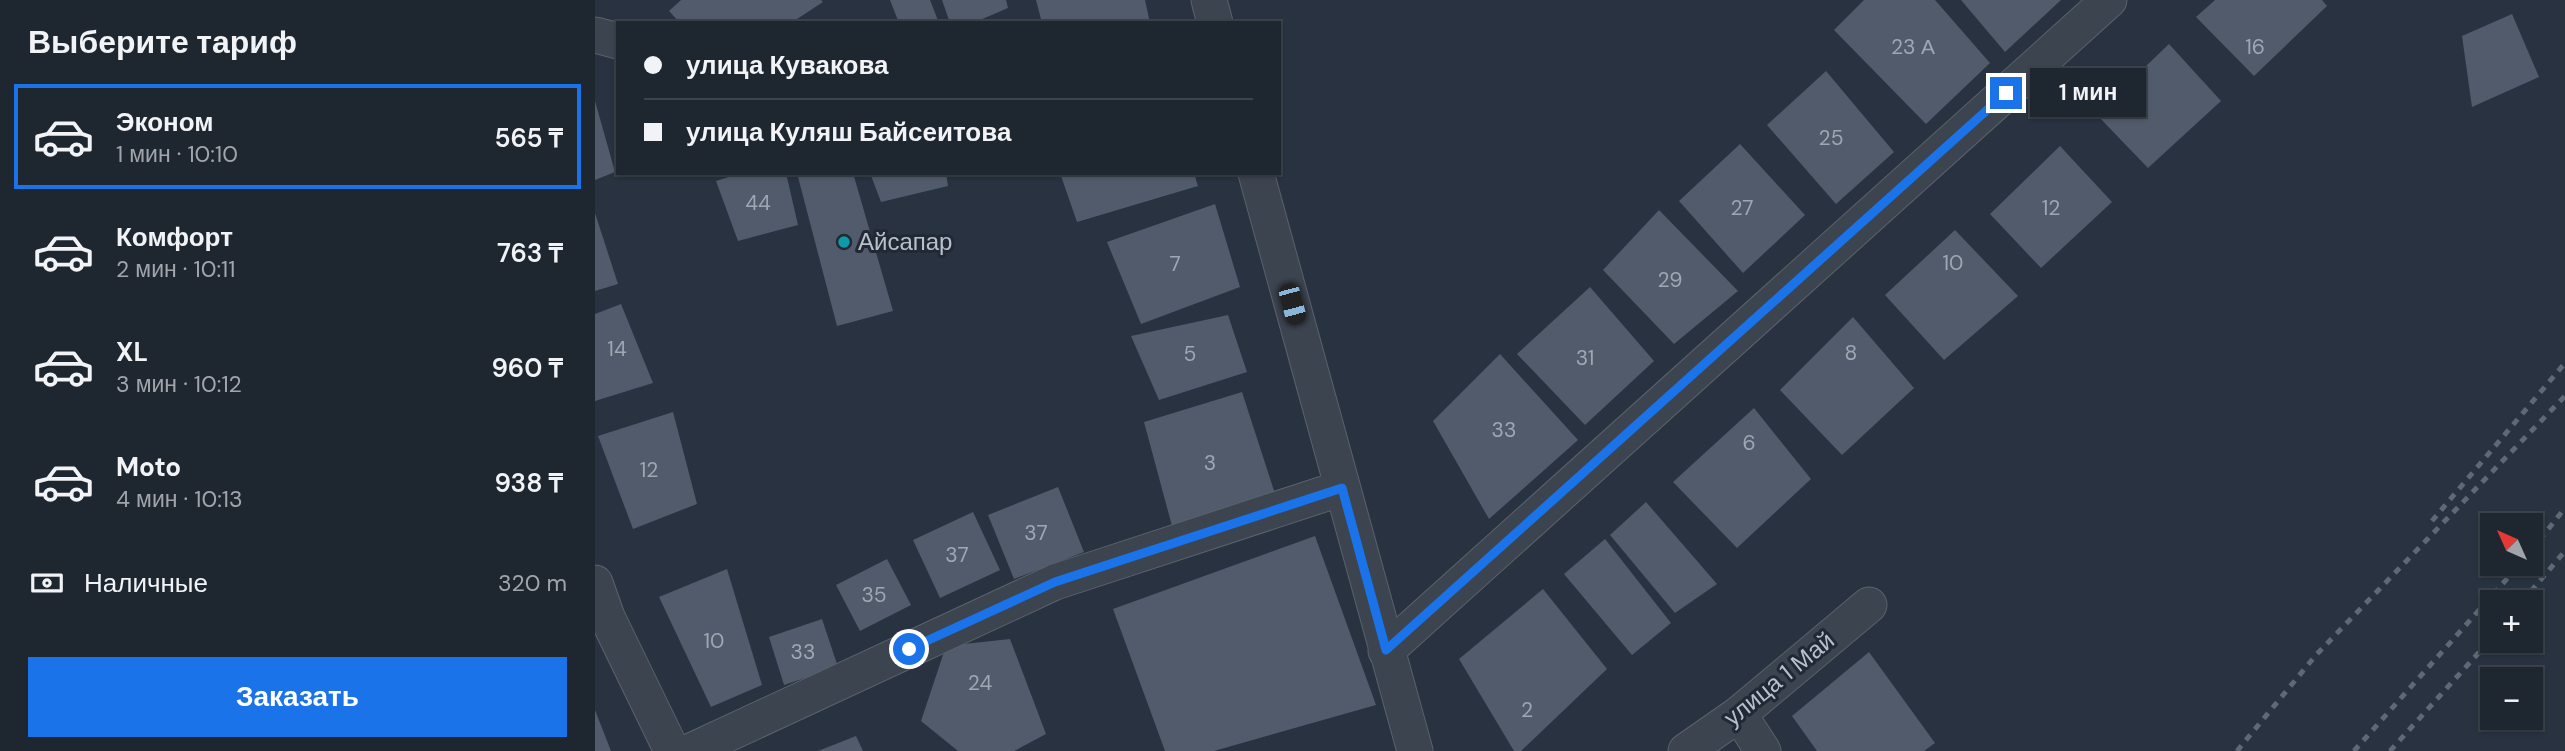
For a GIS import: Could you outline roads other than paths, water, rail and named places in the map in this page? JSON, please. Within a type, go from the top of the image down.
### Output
[{"type":"street","points":[[1209,0],[1214,21]]},
{"type":"street","points":[[1386,650],[2109,0]]},
{"type":"street","points":[[595,35],[616,40]]},
{"type":"street","points":[[1257,175],[1415,751]]},
{"type":"street","points":[[691,751],[1055,582],[1342,488]]},
{"type":"street","points":[[595,583],[607,617],[672,751]]},
{"type":"street","name":"улица 1 Май","points":[[1686,751],[1739,714],[1869,605]]},
{"type":"street","name":"улица 1 Май","points":[[1739,714],[1763,751]]},
{"type":"railway","points":[[2432,521],[2565,363]]},
{"type":"railway","points":[[2237,751],[2316,655],[2565,396]]},
{"type":"railway","points":[[2543,536],[2565,508]]},
{"type":"railway","points":[[2532,590],[2565,551]]},
{"type":"railway","points":[[2354,751],[2509,576]]},
{"type":"railway","points":[[2390,751],[2480,651]]},
{"type":"place","name":"Айсапар","points":[[844,242]]}]
